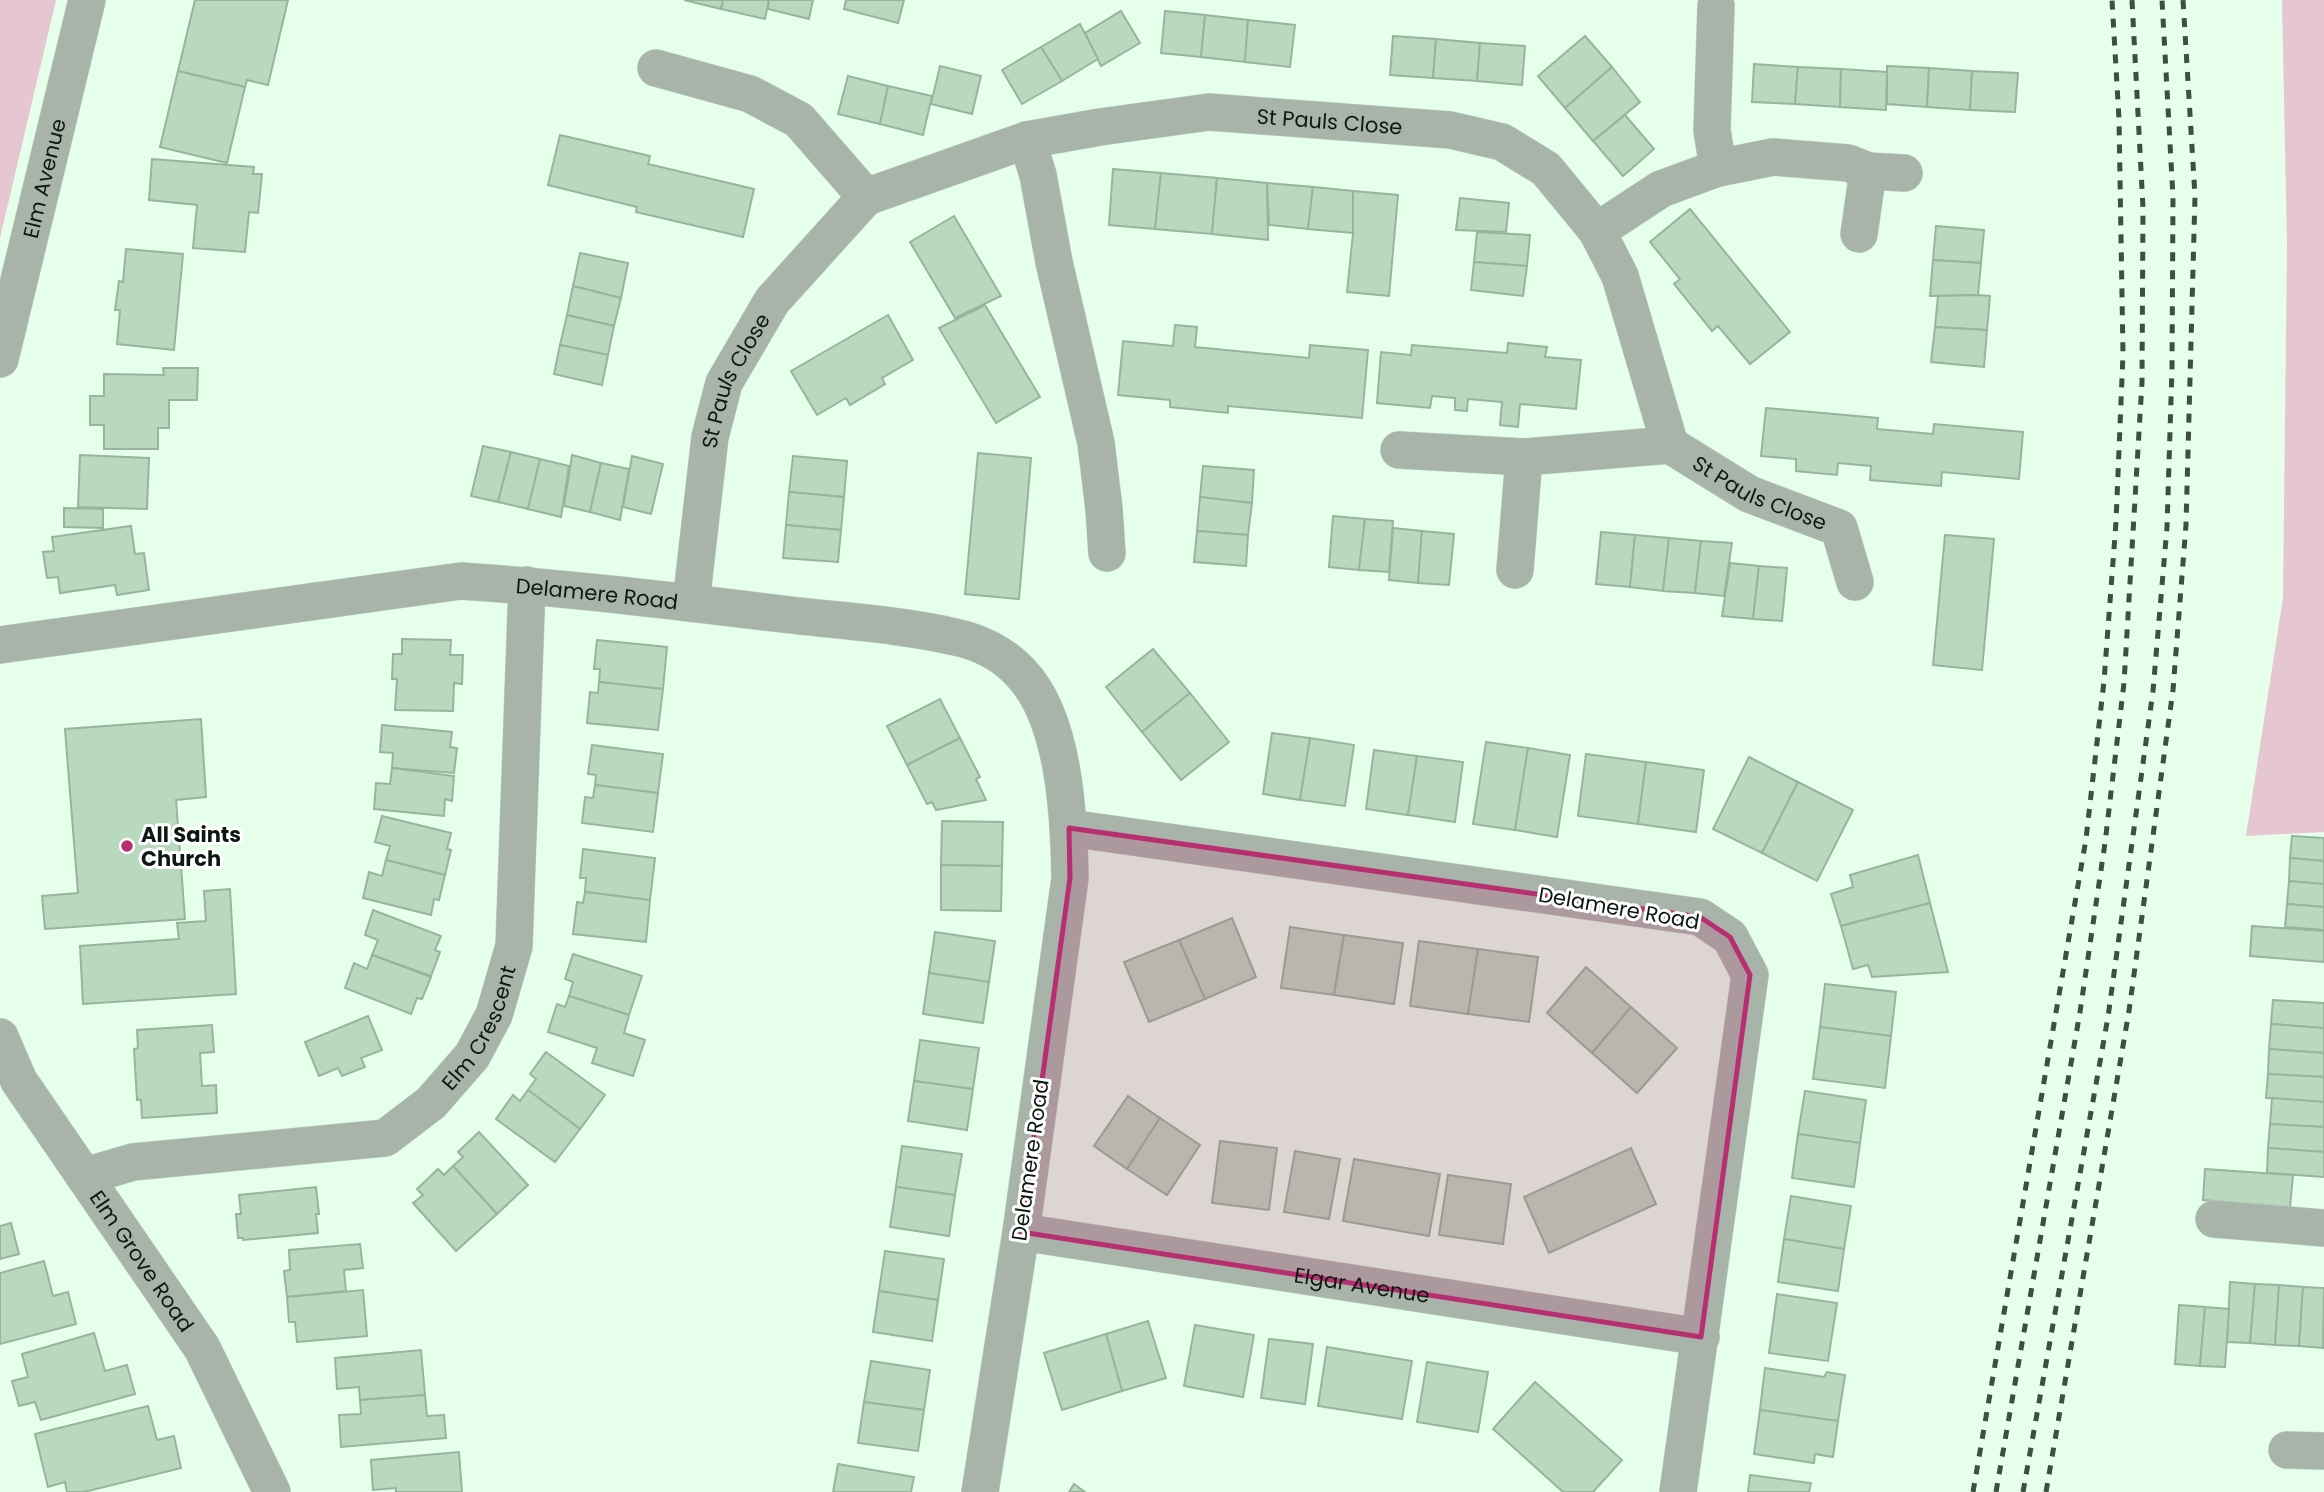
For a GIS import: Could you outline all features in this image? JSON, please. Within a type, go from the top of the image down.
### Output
[{"type":"street","name":"Elm Avenue","points":[[0,359],[87,0]]},
{"type":"street","points":[[1716,6],[1712,130],[1718,168]]},
{"type":"street","points":[[656,68],[750,94],[799,120],[866,197]]},
{"type":"street","name":"St Pauls Close","points":[[691,603],[710,437],[724,383],[772,301],[866,197],[1027,140],[1209,111],[1450,130],[1502,142],[1546,169],[1597,231],[1620,276],[1670,445]]},
{"type":"street","points":[[1027,140],[1038,175],[1059,289],[1096,443],[1107,553]]},
{"type":"street","points":[[1597,231],[1661,189],[1718,168],[1773,156],[1847,163],[1868,171],[1905,173]]},
{"type":"street","points":[[1859,234],[1868,171]]},
{"type":"street","name":"St Pauls Close","points":[[1399,450],[1524,457],[1670,445],[1749,494],[1839,528],[1855,582]]},
{"type":"street","points":[[1515,570],[1524,457]]},
{"type":"street","name":"Delamere Road","points":[[0,645],[461,581],[527,585],[914,630],[957,637],[993,651],[1020,672],[1042,705],[1065,787],[1070,878],[1021,1232],[979,1492]]},
{"type":"street","name":"Elm Crescent","points":[[85,1176],[132,1162],[386,1138],[432,1103],[472,1056],[494,1015],[513,946],[527,585]]},
{"type":"street","name":"Delamere Road","points":[[1069,828],[1700,917],[1730,937],[1750,975],[1678,1492]]},
{"type":"street","name":"Elm Grove Road","points":[[0,1037],[19,1081],[202,1348],[272,1492]]},
{"type":"street","points":[[2214,1219],[2324,1228]]},
{"type":"street","name":"Elgar Avenue","points":[[1021,1232],[1701,1336]]},
{"type":"street","points":[[2287,1450],[2324,1451]]},
{"type":"highlighted area","points":[[1069,828],[1700,917],[1730,937],[1750,975],[1701,1337],[1021,1232],[1070,878]]},
{"type":"shaded area","points":[[0,0],[56,0],[0,238]]},
{"type":"shaded area","points":[[2282,0],[2324,0],[2324,832],[2246,836],[2283,598],[2287,246]]},
{"type":"building","points":[[195,0],[288,0],[268,85],[247,80],[245,87],[178,71]]},
{"type":"building","points":[[684,0],[723,0],[721,9]]},
{"type":"building","points":[[723,0],[769,0],[765,19],[721,9]]},
{"type":"building","points":[[769,0],[813,0],[809,19],[768,9]]},
{"type":"building","points":[[846,0],[904,0],[898,23],[844,9]]},
{"type":"building","points":[[1121,11],[1140,43],[1101,66],[1085,33]]},
{"type":"building","points":[[1165,11],[1205,15],[1201,57],[1161,53]]},
{"type":"building","points":[[1205,15],[1248,20],[1245,62],[1201,57]]},
{"type":"building","points":[[1248,20],[1295,25],[1290,67],[1245,62]]},
{"type":"building","points":[[1080,24],[1098,59],[1062,81],[1041,47]]},
{"type":"building","points":[[1393,36],[1436,39],[1433,78],[1390,75]]},
{"type":"building","points":[[1585,36],[1612,67],[1565,108],[1538,76]]},
{"type":"building","points":[[1436,39],[1480,43],[1477,81],[1433,78]]},
{"type":"building","points":[[1480,43],[1525,46],[1522,85],[1477,81]]},
{"type":"building","points":[[1041,47],[1062,81],[1022,104],[1002,70]]},
{"type":"building","points":[[1754,64],[1798,67],[1795,104],[1752,102]]},
{"type":"building","points":[[940,66],[981,76],[972,114],[931,104]]},
{"type":"building","points":[[1887,66],[1929,68],[1927,107],[1887,104]]},
{"type":"building","points":[[1612,67],[1640,102],[1593,141],[1565,108]]},
{"type":"building","points":[[1798,67],[1841,69],[1840,107],[1795,104]]},
{"type":"building","points":[[1929,68],[1972,71],[1970,110],[1927,107]]},
{"type":"building","points":[[1841,69],[1887,72],[1886,110],[1840,107]]},
{"type":"building","points":[[178,71],[245,87],[227,163],[160,147]]},
{"type":"building","points":[[1972,71],[2018,73],[2015,112],[1970,110]]},
{"type":"building","points":[[848,76],[888,86],[880,124],[838,114]]},
{"type":"building","points":[[888,86],[932,96],[923,135],[880,124]]},
{"type":"building","points":[[1625,115],[1654,149],[1623,176],[1593,141]]},
{"type":"building","points":[[560,135],[650,156],[648,164],[754,189],[743,237],[636,212],[637,207],[548,185]]},
{"type":"building","points":[[152,159],[254,167],[253,174],[262,174],[258,213],[249,212],[245,252],[193,248],[197,205],[149,200]]},
{"type":"building","points":[[1113,169],[1161,173],[1155,229],[1109,225]]},
{"type":"building","points":[[1161,173],[1217,178],[1212,234],[1155,229]]},
{"type":"building","points":[[1217,178],[1267,183],[1268,240],[1212,234]]},
{"type":"building","points":[[1267,183],[1313,187],[1308,229],[1269,225]]},
{"type":"building","points":[[1313,187],[1353,191],[1353,233],[1308,229]]},
{"type":"building","points":[[1353,191],[1398,195],[1389,296],[1347,292],[1353,233]]},
{"type":"building","points":[[1460,198],[1509,203],[1506,232],[1456,230]]},
{"type":"building","points":[[1690,209],[1790,332],[1750,364],[1718,326],[1712,331],[1674,284],[1680,279],[1650,242]]},
{"type":"building","points":[[954,216],[1001,296],[955,318],[910,242]]},
{"type":"building","points":[[1936,226],[1984,230],[1981,263],[1933,260]]},
{"type":"building","points":[[1477,232],[1530,235],[1527,266],[1474,262]]},
{"type":"building","points":[[126,249],[183,254],[174,350],[117,344],[120,310],[115,310],[119,281],[123,282]]},
{"type":"building","points":[[580,253],[628,263],[621,298],[573,286]]},
{"type":"building","points":[[1933,260],[1981,263],[1978,295],[1930,296]]},
{"type":"building","points":[[1474,262],[1527,266],[1523,296],[1471,290]]},
{"type":"building","points":[[573,286],[621,298],[614,326],[567,315]]},
{"type":"building","points":[[1938,296],[1990,296],[1987,330],[1935,327]]},
{"type":"building","points":[[985,305],[1040,397],[996,423],[939,328]]},
{"type":"building","points":[[567,315],[614,326],[608,355],[560,345]]},
{"type":"building","points":[[888,315],[913,360],[882,378],[885,384],[850,405],[846,398],[817,415],[791,371]]},
{"type":"building","points":[[1175,325],[1197,327],[1195,347],[1309,358],[1310,345],[1368,350],[1362,418],[1228,406],[1228,413],[1170,407],[1170,400],[1118,395],[1123,341],[1173,346]]},
{"type":"building","points":[[1935,327],[1987,330],[1984,367],[1931,362]]},
{"type":"building","points":[[1508,343],[1547,347],[1545,357],[1581,360],[1576,409],[1520,404],[1518,427],[1500,425],[1502,402],[1468,399],[1467,411],[1455,410],[1455,398],[1432,396],[1430,408],[1377,403],[1381,352],[1411,355],[1412,345],[1507,353]]},
{"type":"building","points":[[560,345],[608,355],[602,385],[554,374]]},
{"type":"building","points":[[163,368],[198,368],[197,400],[169,400],[169,428],[158,428],[158,449],[104,449],[104,425],[90,425],[90,396],[104,396],[104,374],[164,375]]},
{"type":"building","points":[[1766,408],[1878,418],[1877,429],[1933,434],[1934,424],[2023,432],[2019,479],[1942,472],[1941,486],[1870,480],[1871,466],[1838,463],[1837,475],[1796,471],[1796,459],[1761,456]]},
{"type":"building","points":[[483,446],[511,452],[498,502],[471,496]]},
{"type":"building","points":[[511,452],[540,459],[528,509],[498,502]]},
{"type":"building","points":[[978,453],[1031,458],[1019,599],[965,594]]},
{"type":"building","points":[[80,455],[149,458],[147,509],[78,507]]},
{"type":"building","points":[[572,455],[601,463],[590,512],[564,506]]},
{"type":"building","points":[[632,456],[663,464],[651,514],[623,507]]},
{"type":"building","points":[[793,456],[847,461],[844,497],[789,492]]},
{"type":"building","points":[[540,459],[569,466],[561,517],[528,509]]},
{"type":"building","points":[[601,463],[629,469],[620,520],[590,512]]},
{"type":"building","points":[[1203,466],[1254,470],[1252,503],[1200,497]]},
{"type":"building","points":[[789,492],[844,497],[841,530],[786,525]]},
{"type":"building","points":[[1200,497],[1252,503],[1248,535],[1197,531]]},
{"type":"building","points":[[64,508],[103,509],[103,528],[64,527]]},
{"type":"building","points":[[1333,516],[1365,519],[1359,570],[1329,567]]},
{"type":"building","points":[[1365,519],[1393,521],[1389,572],[1359,570]]},
{"type":"building","points":[[786,525],[841,530],[838,562],[783,558]]},
{"type":"building","points":[[131,526],[135,554],[144,553],[149,590],[117,595],[115,585],[60,593],[58,577],[47,578],[43,552],[54,551],[52,537]]},
{"type":"building","points":[[1393,528],[1422,531],[1418,583],[1389,580]]},
{"type":"building","points":[[1197,531],[1248,535],[1246,566],[1194,562]]},
{"type":"building","points":[[1422,531],[1454,534],[1449,585],[1418,583]]},
{"type":"building","points":[[1601,532],[1635,535],[1630,587],[1596,584]]},
{"type":"building","points":[[1635,535],[1669,538],[1663,591],[1630,587]]},
{"type":"building","points":[[1945,535],[1994,539],[1982,670],[1933,665]]},
{"type":"building","points":[[1669,538],[1701,541],[1695,593],[1663,591]]},
{"type":"building","points":[[1701,541],[1732,543],[1724,596],[1695,593]]},
{"type":"building","points":[[1730,563],[1759,566],[1753,619],[1722,616]]},
{"type":"building","points":[[1759,566],[1787,568],[1782,621],[1753,619]]},
{"type":"building","points":[[402,639],[451,640],[450,655],[463,655],[462,684],[454,683],[453,711],[395,710],[397,679],[392,679],[393,654],[402,654]]},
{"type":"building","points":[[597,640],[667,647],[663,689],[599,682],[600,669],[594,669]]},
{"type":"building","points":[[1153,649],[1190,693],[1142,732],[1106,687]]},
{"type":"building","points":[[599,682],[663,689],[658,730],[587,723],[590,692],[598,693]]},
{"type":"building","points":[[1190,693],[1229,742],[1181,780],[1142,732]]},
{"type":"building","points":[[940,699],[960,738],[907,765],[887,726]]},
{"type":"building","name":"All Saints Church","points":[[201,719],[206,797],[176,800],[185,919],[45,929],[42,896],[78,893],[65,729]]},
{"type":"building","points":[[382,725],[452,732],[450,747],[457,748],[454,773],[392,768],[393,753],[380,752]]},
{"type":"building","points":[[1272,733],[1310,738],[1300,800],[1263,794]]},
{"type":"building","points":[[960,738],[980,777],[976,779],[986,800],[936,810],[932,802],[927,804],[907,765]]},
{"type":"building","points":[[1310,738],[1354,745],[1345,806],[1300,800]]},
{"type":"building","points":[[1486,742],[1528,748],[1515,830],[1473,824]]},
{"type":"building","points":[[592,745],[663,754],[658,793],[595,785],[596,775],[588,774]]},
{"type":"building","points":[[1528,748],[1570,755],[1557,837],[1515,830]]},
{"type":"building","points":[[1374,750],[1417,756],[1408,815],[1366,809]]},
{"type":"building","points":[[1586,754],[1646,762],[1638,824],[1578,816]]},
{"type":"building","points":[[1417,756],[1463,762],[1455,822],[1408,815]]},
{"type":"building","points":[[1749,757],[1798,782],[1762,853],[1713,829]]},
{"type":"building","points":[[1646,762],[1704,770],[1696,832],[1638,824]]},
{"type":"building","points":[[392,768],[454,776],[452,801],[445,799],[444,816],[374,809],[376,783],[390,784]]},
{"type":"building","points":[[1798,782],[1853,810],[1817,881],[1762,853]]},
{"type":"building","points":[[595,785],[658,793],[653,832],[582,823],[585,797],[593,798]]},
{"type":"building","points":[[382,816],[451,833],[447,849],[451,850],[445,875],[386,860],[390,846],[375,842]]},
{"type":"building","points":[[942,821],[1003,822],[1002,866],[941,865]]},
{"type":"building","points":[[2292,836],[2324,838],[2324,861],[2290,858]]},
{"type":"building","points":[[583,849],[655,858],[650,900],[585,892],[586,878],[580,878]]},
{"type":"building","points":[[1918,855],[1930,903],[1841,926],[1831,894],[1853,887],[1850,875]]},
{"type":"building","points":[[2290,858],[2324,861],[2324,884],[2289,881]]},
{"type":"building","points":[[386,860],[445,875],[439,900],[434,899],[431,915],[363,898],[369,872],[382,876]]},
{"type":"building","points":[[941,865],[1002,866],[1001,911],[941,910]]},
{"type":"building","points":[[2289,881],[2324,884],[2324,907],[2287,904]]},
{"type":"building","points":[[230,889],[236,994],[83,1004],[80,946],[179,939],[177,923],[206,921],[204,891]]},
{"type":"building","points":[[585,892],[650,900],[646,942],[573,934],[577,902],[583,903]]},
{"type":"building","points":[[1930,903],[1948,972],[1872,977],[1868,965],[1853,969],[1841,926]]},
{"type":"building","points":[[2287,904],[2324,907],[2324,930],[2285,927]]},
{"type":"building","points":[[373,910],[441,936],[435,950],[440,952],[431,976],[372,955],[378,940],[365,935]]},
{"type":"building","points":[[1232,918],[1256,977],[1205,999],[1179,940]]},
{"type":"building","points":[[2252,926],[2324,931],[2324,962],[2250,956]]},
{"type":"building","points":[[1290,927],[1344,935],[1334,995],[1281,988]]},
{"type":"building","points":[[935,932],[995,941],[989,982],[929,973]]},
{"type":"building","points":[[1344,935],[1403,943],[1394,1004],[1334,995]]},
{"type":"building","points":[[1179,940],[1205,999],[1149,1022],[1124,962]]},
{"type":"building","points":[[1419,941],[1478,949],[1468,1014],[1410,1006]]},
{"type":"building","points":[[1478,949],[1538,957],[1529,1022],[1468,1014]]},
{"type":"building","points":[[573,954],[642,976],[629,1015],[569,996],[573,982],[565,979]]},
{"type":"building","points":[[372,955],[431,977],[422,999],[417,998],[411,1014],[345,988],[354,963],[367,969]]},
{"type":"building","points":[[1586,967],[1631,1007],[1592,1053],[1547,1013]]},
{"type":"building","points":[[929,973],[989,982],[983,1023],[923,1014]]},
{"type":"building","points":[[1825,984],[1896,992],[1891,1036],[1820,1027]]},
{"type":"building","points":[[569,996],[629,1015],[624,1033],[645,1040],[633,1076],[592,1063],[597,1048],[548,1032],[557,1004],[565,1007]]},
{"type":"building","points":[[2273,1000],[2324,1003],[2324,1028],[2271,1024]]},
{"type":"building","points":[[1631,1007],[1677,1048],[1637,1093],[1592,1053]]},
{"type":"building","points":[[368,1016],[382,1050],[361,1058],[365,1067],[342,1076],[338,1068],[319,1076],[305,1042]]},
{"type":"building","points":[[2271,1024],[2324,1028],[2324,1053],[2269,1049]]},
{"type":"building","points":[[212,1025],[214,1052],[200,1053],[202,1086],[216,1085],[217,1113],[142,1118],[141,1100],[137,1100],[134,1049],[138,1048],[137,1030]]},
{"type":"building","points":[[1820,1027],[1891,1036],[1885,1088],[1813,1079]]},
{"type":"building","points":[[920,1040],[979,1048],[973,1089],[914,1081]]},
{"type":"building","points":[[2269,1049],[2324,1053],[2324,1077],[2268,1074]]},
{"type":"building","points":[[546,1052],[605,1095],[580,1129],[528,1090],[536,1079],[530,1074]]},
{"type":"building","points":[[2268,1074],[2324,1077],[2324,1102],[2266,1098]]},
{"type":"building","points":[[914,1081],[973,1089],[967,1130],[908,1121]]},
{"type":"building","points":[[528,1090],[580,1129],[555,1162],[496,1119],[513,1095],[520,1101]]},
{"type":"building","points":[[1805,1091],[1866,1100],[1860,1143],[1798,1134]]},
{"type":"building","points":[[1128,1096],[1160,1118],[1127,1169],[1094,1146]]},
{"type":"building","points":[[2272,1098],[2324,1102],[2324,1127],[2270,1124]]},
{"type":"building","points":[[1160,1118],[1200,1145],[1167,1195],[1127,1169]]},
{"type":"building","points":[[2270,1124],[2324,1127],[2324,1152],[2268,1148]]},
{"type":"building","points":[[479,1132],[528,1185],[497,1214],[453,1166],[463,1157],[458,1152]]},
{"type":"building","points":[[1798,1134],[1860,1143],[1854,1187],[1792,1178]]},
{"type":"building","points":[[1220,1141],[1277,1148],[1269,1210],[1212,1203]]},
{"type":"building","points":[[902,1146],[962,1154],[955,1195],[896,1187]]},
{"type":"building","points":[[1631,1148],[1656,1204],[1549,1253],[1524,1197]]},
{"type":"building","points":[[2268,1148],[2324,1152],[2324,1177],[2267,1173]]},
{"type":"building","points":[[1295,1151],[1340,1159],[1329,1219],[1284,1212]]},
{"type":"building","points":[[1354,1159],[1440,1174],[1429,1236],[1343,1221]]},
{"type":"building","points":[[453,1166],[497,1214],[456,1251],[413,1203],[423,1195],[417,1189],[438,1169],[444,1175]]},
{"type":"building","points":[[2205,1169],[2293,1175],[2290,1207],[2203,1200]]},
{"type":"building","points":[[1448,1175],[1511,1184],[1503,1244],[1439,1235]]},
{"type":"building","points":[[316,1187],[318,1233],[243,1240],[238,1238],[236,1214],[241,1214],[239,1195]]},
{"type":"building","points":[[896,1187],[955,1195],[949,1236],[890,1227]]},
{"type":"building","points":[[1791,1196],[1851,1206],[1844,1249],[1784,1239]]},
{"type":"building","points":[[11,1223],[19,1254],[0,1259],[0,1226]]},
{"type":"building","points":[[1784,1239],[1844,1249],[1838,1291],[1778,1282]]},
{"type":"building","points":[[360,1244],[363,1268],[344,1270],[346,1291],[287,1297],[284,1271],[290,1270],[289,1250]]},
{"type":"building","points":[[885,1251],[944,1259],[938,1300],[879,1291]]},
{"type":"building","points":[[44,1261],[53,1296],[68,1292],[76,1324],[0,1344],[0,1273]]},
{"type":"building","points":[[2230,1282],[2255,1284],[2250,1343],[2227,1342]]},
{"type":"building","points":[[2255,1284],[2279,1285],[2275,1345],[2250,1343]]},
{"type":"building","points":[[2279,1285],[2303,1287],[2299,1346],[2275,1345]]},
{"type":"building","points":[[2303,1287],[2324,1288],[2323,1348],[2299,1346]]},
{"type":"building","points":[[363,1290],[367,1336],[297,1342],[295,1322],[289,1322],[287,1297]]},
{"type":"building","points":[[879,1291],[938,1300],[932,1341],[873,1332]]},
{"type":"building","points":[[1777,1294],[1837,1303],[1828,1361],[1769,1353]]},
{"type":"building","points":[[2179,1305],[2205,1307],[2200,1366],[2175,1364]]},
{"type":"building","points":[[2205,1307],[2229,1309],[2225,1367],[2200,1366]]},
{"type":"building","points":[[1148,1321],[1166,1378],[1122,1391],[1106,1334]]},
{"type":"building","points":[[1195,1325],[1254,1335],[1243,1397],[1184,1386]]},
{"type":"building","points":[[94,1333],[105,1371],[127,1365],[135,1394],[41,1420],[35,1402],[19,1406],[12,1381],[28,1377],[22,1354]]},
{"type":"building","points":[[1106,1334],[1122,1391],[1062,1410],[1044,1353]]},
{"type":"building","points":[[1269,1339],[1313,1344],[1305,1404],[1261,1398]]},
{"type":"building","points":[[1327,1347],[1412,1361],[1402,1419],[1318,1406]]},
{"type":"building","points":[[421,1350],[425,1395],[360,1400],[359,1387],[337,1389],[335,1358]]},
{"type":"building","points":[[871,1361],[930,1370],[924,1410],[864,1402]]},
{"type":"building","points":[[1427,1362],[1488,1372],[1478,1432],[1417,1422]]},
{"type":"building","points":[[1765,1368],[1824,1377],[1827,1372],[1845,1375],[1838,1421],[1760,1410]]},
{"type":"building","points":[[1535,1382],[1622,1460],[1593,1492],[1563,1492],[1493,1429]]},
{"type":"building","points":[[425,1395],[427,1416],[444,1415],[446,1438],[341,1447],[339,1415],[361,1414],[360,1400]]},
{"type":"building","points":[[864,1402],[924,1410],[918,1451],[858,1443]]},
{"type":"building","points":[[148,1406],[157,1440],[174,1436],[181,1468],[84,1492],[67,1492],[65,1482],[48,1487],[35,1434]]},
{"type":"building","points":[[1760,1410],[1838,1421],[1833,1457],[1815,1454],[1814,1463],[1754,1454]]},
{"type":"building","points":[[459,1452],[462,1492],[396,1492],[396,1488],[373,1490],[371,1460]]},
{"type":"building","points":[[838,1464],[914,1477],[911,1492],[833,1492]]},
{"type":"building","points":[[1750,1475],[1811,1483],[1809,1492],[1748,1492]]},
{"type":"building","points":[[1074,1484],[1085,1492],[1069,1492]]},
{"type":"railway","points":[[1973,1492],[2086,839],[2104,681],[2116,522],[2123,354],[2119,119],[2112,0]]},
{"type":"railway","points":[[1996,1492],[2080,1012],[2105,843],[2124,683],[2142,382],[2143,208],[2132,0]]},
{"type":"railway","points":[[2023,1492],[2108,1017],[2153,691],[2167,527],[2172,368],[2173,197],[2162,0]]},
{"type":"railway","points":[[2046,1492],[2129,1011],[2173,690],[2186,525],[2195,196],[2183,0]]},
{"type":"place","name":"All Saints Church","points":[[127,846]]}]
